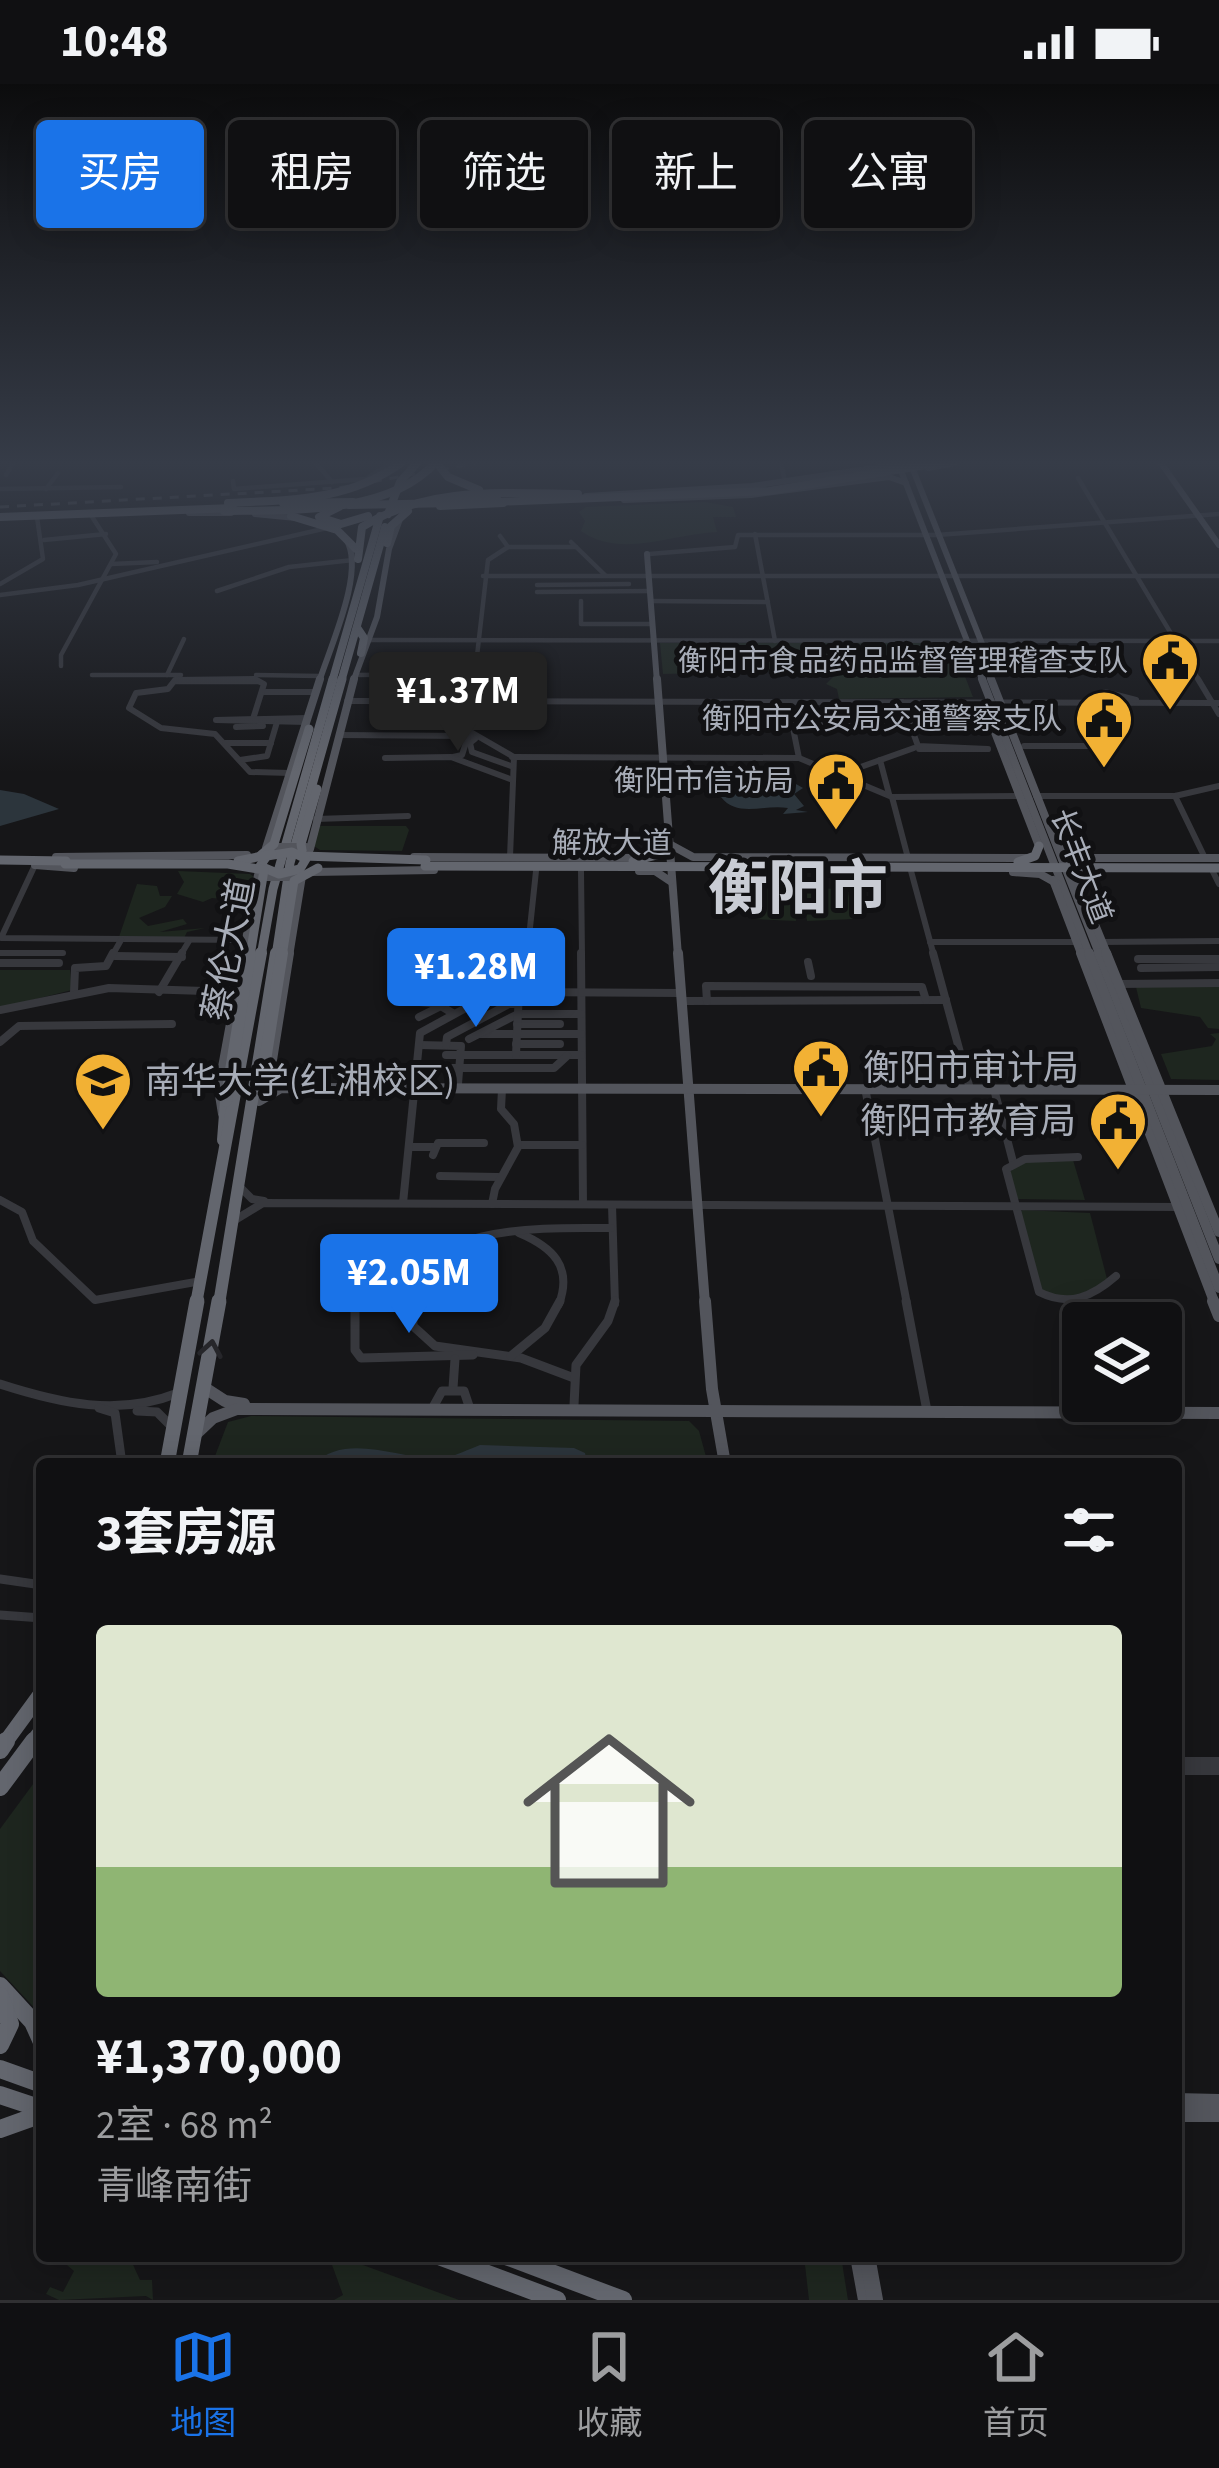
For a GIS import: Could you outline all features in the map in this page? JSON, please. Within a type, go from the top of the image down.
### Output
[{"type":"highway","points":[[352,601],[355,566]]},
{"type":"highway","name":"蔡伦大道","points":[[169,1458],[272,889],[329,656],[365,566]]},
{"type":"highway","name":"蔡伦大道","points":[[190,1458],[241,1180],[290,863],[374,566]]},
{"type":"highway","points":[[366,603],[380,566]]},
{"type":"highway","points":[[366,603],[379,598]]},
{"type":"highway","points":[[241,1180],[266,1076],[319,787],[355,666],[358,627],[375,625]]},
{"type":"highway","points":[[255,871],[268,849],[329,656]]},
{"type":"highway","points":[[643,863],[669,844]]},
{"type":"highway","points":[[1024,860],[1039,853],[1039,846]]},
{"type":"highway","points":[[268,849],[307,862]]},
{"type":"highway","points":[[225,1159],[225,1107],[255,871],[268,849]]},
{"type":"highway","name":"解放大道","points":[[426,863],[508,858],[709,866],[775,862],[800,869],[1214,865]]},
{"type":"highway","name":"解放大道","points":[[307,862],[536,868],[1024,860],[1094,866],[1214,865]]},
{"type":"highway","points":[[0,862],[255,871],[272,877],[307,862]]},
{"type":"highway","points":[[895,867],[909,864]]},
{"type":"highway","points":[[672,881],[709,866]]},
{"type":"highway","points":[[1078,883],[1094,866]]},
{"type":"highway","points":[[536,868],[553,871]]},
{"type":"highway","points":[[0,1750],[36,1700]]},
{"type":"highway","points":[[0,1787],[36,1738]]},
{"type":"highway","points":[[0,1986],[36,2029]]},
{"type":"highway","points":[[0,1996],[10,2024],[0,2045]]},
{"type":"highway","points":[[0,2069],[36,2082]]},
{"type":"highway","points":[[0,2095],[36,2110]]},
{"type":"highway","points":[[0,2129],[36,2114]]},
{"type":"highway","points":[[455,2262],[557,2300]]},
{"type":"highway","points":[[522,2262],[623,2300]]},
{"type":"main road","points":[[38,862],[237,857],[268,849],[354,566]]},
{"type":"main road","points":[[355,666],[375,625],[385,566]]},
{"type":"main road","points":[[650,566],[654,640]]},
{"type":"main road","name":"长丰大道","points":[[942,566],[1059,865],[1084,916],[1089,942],[1117,990]]},
{"type":"main road","points":[[651,598],[696,1204],[713,1407],[722,1458]]},
{"type":"main road","name":"长丰大道","points":[[995,701],[1020,746],[1032,796],[1055,842],[1059,865]]},
{"type":"main road","points":[[307,862],[319,787]]},
{"type":"main road","points":[[1032,796],[1039,846]]},
{"type":"main road","points":[[1032,796],[1059,865],[1068,909],[1117,990],[1171,1191],[1198,1208]]},
{"type":"main road","points":[[669,844],[688,856],[775,862]]},
{"type":"main road","points":[[307,862],[508,858]]},
{"type":"main road","points":[[38,862],[255,871],[219,1089],[225,1107]]},
{"type":"main road","points":[[307,862],[536,868]]},
{"type":"main road","points":[[553,871],[643,863],[672,881]]},
{"type":"main road","points":[[692,870],[909,864],[1031,872],[1059,865],[1214,865]]},
{"type":"main road","points":[[1078,883],[1085,899],[1089,942],[1117,1032],[1219,1258]]},
{"type":"main road","points":[[1084,916],[1085,899]]},
{"type":"main road","points":[[1117,990],[1117,1032],[1143,1067],[1150,1109],[1198,1208],[1197,1231],[1219,1288]]},
{"type":"main road","points":[[266,1076],[281,1084],[502,1088],[1145,1087],[1168,1104]]},
{"type":"main road","points":[[259,1100],[281,1088],[581,1087]]},
{"type":"main road","points":[[969,1087],[1219,1088]]},
{"type":"main road","points":[[1178,1088],[1169,1093],[1168,1104],[1198,1208],[1198,1261],[1219,1316]]},
{"type":"main road","points":[[1198,1261],[1202,1245]]},
{"type":"main road","points":[[205,1388],[238,1404],[433,1407]]},
{"type":"main road","points":[[470,1407],[713,1407]]},
{"type":"main road","points":[[196,1434],[213,1418],[238,1409],[1219,1410]]},
{"type":"main road","points":[[1182,2102],[1219,2102]]},
{"type":"main road","points":[[1182,2114],[1219,2114]]},
{"type":"main road","points":[[859,2262],[866,2300]]},
{"type":"main road","points":[[868,2262],[875,2300]]},
{"type":"street","points":[[0,584],[30,566]]},
{"type":"street","points":[[62,666],[61,656],[109,566]]},
{"type":"street","points":[[0,594],[101,580],[156,566]]},
{"type":"street","points":[[217,591],[295,566]]},
{"type":"street","points":[[487,566],[471,701],[472,752],[512,760],[799,758],[891,796],[1175,796],[1219,786]]},
{"type":"street","points":[[596,566],[605,576]]},
{"type":"street","points":[[761,566],[775,640]]},
{"type":"street","points":[[1131,566],[1219,714]]},
{"type":"street","points":[[485,576],[1219,577]]},
{"type":"street","points":[[485,576],[651,598],[768,602]]},
{"type":"street","points":[[579,590],[605,576]]},
{"type":"street","points":[[537,589],[629,584]]},
{"type":"street","points":[[579,590],[581,624],[652,624]]},
{"type":"street","points":[[167,675],[184,639]]},
{"type":"street","points":[[370,639],[1219,641]]},
{"type":"street","points":[[92,675],[167,675],[329,656]]},
{"type":"street","points":[[355,666],[474,674]]},
{"type":"street","points":[[253,718],[264,684],[259,680],[178,679],[168,689],[135,694],[129,708],[160,728],[219,736],[253,718],[308,723]]},
{"type":"street","points":[[249,694],[316,692]]},
{"type":"street","points":[[344,701],[1216,702]]},
{"type":"street","points":[[659,701],[1216,702]]},
{"type":"street","points":[[788,703],[799,758]]},
{"type":"street","points":[[904,703],[917,748]]},
{"type":"street","points":[[240,724],[277,720]]},
{"type":"street","points":[[239,760],[265,757],[277,720]]},
{"type":"street","points":[[793,723],[910,723]]},
{"type":"street","points":[[335,735],[471,737],[512,760]]},
{"type":"street","points":[[219,736],[250,772],[290,773]]},
{"type":"street","points":[[385,758],[428,760],[462,755],[471,737]]},
{"type":"street","points":[[225,743],[271,743]]},
{"type":"street","points":[[1020,746],[1092,746]]},
{"type":"street","points":[[839,775],[917,748],[988,749],[917,748]]},
{"type":"street","points":[[452,757],[510,779]]},
{"type":"street","points":[[508,858],[512,760]]},
{"type":"street","points":[[508,858],[512,760]]},
{"type":"street","points":[[880,760],[969,1087]]},
{"type":"street","points":[[1175,796],[1214,865],[1219,884]]},
{"type":"street","points":[[316,819],[408,815]]},
{"type":"street","points":[[38,862],[1,938],[246,940]]},
{"type":"street","points":[[516,1055],[519,992],[536,868]]},
{"type":"street","points":[[581,871],[583,1203]]},
{"type":"street","points":[[74,994],[75,968],[106,966],[121,940]]},
{"type":"street","points":[[159,992],[189,941]]},
{"type":"street","points":[[930,942],[1219,941]]},
{"type":"street","points":[[1168,942],[1177,959]]},
{"type":"street","points":[[0,953],[63,953]]},
{"type":"street","points":[[115,956],[182,957]]},
{"type":"street","points":[[1177,959],[1219,966],[1199,966],[1141,966],[1177,959]]},
{"type":"street","points":[[808,962],[811,976]]},
{"type":"street","points":[[0,963],[59,963]]},
{"type":"street","points":[[1199,966],[1215,983]]},
{"type":"street","points":[[450,969],[524,969]]},
{"type":"street","points":[[485,982],[488,969]]},
{"type":"street","points":[[447,980],[485,982],[495,992]]},
{"type":"street","points":[[419,1017],[485,982]]},
{"type":"street","points":[[1117,990],[1215,983]]},
{"type":"street","points":[[707,1000],[706,986],[922,987],[926,1000]]},
{"type":"street","points":[[807,986],[809,1000]]},
{"type":"street","points":[[0,1010],[109,988],[237,992]]},
{"type":"street","points":[[427,992],[465,992]]},
{"type":"street","points":[[403,1202],[424,1030],[495,992],[681,995],[707,1000],[946,1000]]},
{"type":"street","points":[[418,1001],[442,1005],[454,1014]]},
{"type":"street","points":[[446,1050],[447,1037],[508,1004],[517,1024],[560,1044]]},
{"type":"street","points":[[469,1039],[517,1024],[581,1014]]},
{"type":"street","points":[[0,1038],[19,1026],[172,1024]]},
{"type":"street","points":[[517,1024],[581,1034]]},
{"type":"street","points":[[479,1034],[517,1024],[560,1024]]},
{"type":"street","points":[[419,1045],[446,1050],[461,1046],[458,1084]]},
{"type":"street","points":[[460,1054],[581,1055]]},
{"type":"street","points":[[444,1068],[554,1068],[568,1055]]},
{"type":"street","points":[[865,1087],[927,1408]]},
{"type":"street","points":[[493,1203],[500,1177],[520,1144],[518,1127],[501,1109],[502,1088]]},
{"type":"street","points":[[994,1089],[1013,1162]]},
{"type":"street","points":[[409,1147],[434,1151],[438,1143],[484,1143]]},
{"type":"street","points":[[520,1144],[582,1144]]},
{"type":"street","points":[[1078,1157],[1013,1162],[1005,1172],[1039,1292],[1076,1301],[1099,1292],[1117,1276]]},
{"type":"street","points":[[440,1176],[500,1177]]},
{"type":"street","points":[[241,1180],[252,1199],[263,1201],[696,1204]]},
{"type":"street","points":[[0,1200],[22,1213],[34,1240],[95,1300],[121,1300],[141,1291],[203,1281]]},
{"type":"street","points":[[234,1221],[262,1203],[403,1202]]},
{"type":"street","points":[[583,1203],[1198,1208]]},
{"type":"street","points":[[574,1405],[576,1365],[594,1346],[618,1303],[613,1204]]},
{"type":"street","points":[[474,1355],[424,1340],[413,1326],[410,1298],[422,1271],[435,1258],[475,1235],[611,1228]]},
{"type":"street","points":[[506,1230],[550,1248],[561,1264],[565,1283],[564,1300],[549,1325],[511,1356]]},
{"type":"street","points":[[355,1310],[355,1350],[361,1358],[511,1356],[574,1378]]},
{"type":"street","points":[[453,1388],[455,1359]]},
{"type":"street","points":[[0,1386],[53,1399],[124,1406],[158,1403],[184,1390]]},
{"type":"street","points":[[0,1386],[52,1402],[157,1412],[176,1433]]},
{"type":"street","points":[[433,1407],[442,1391],[453,1388],[464,1391],[470,1407]]},
{"type":"street","points":[[97,1407],[115,1413],[121,1458]]},
{"type":"street","points":[[0,1579],[36,1584]]},
{"type":"street","points":[[0,1615],[36,1618]]},
{"type":"street","points":[[1182,1766],[1219,1766]]},
{"type":"shaded area","points":[[660,643],[952,643],[973,697],[839,699],[837,689],[826,684],[836,674],[832,670],[663,674]]},
{"type":"shaded area","points":[[796,784],[803,788],[794,794],[804,806],[796,810],[808,812],[743,809],[721,797],[740,787]]},
{"type":"shaded area","points":[[0,790],[24,794],[59,809],[0,826]]},
{"type":"shaded area","points":[[319,826],[406,826],[409,830],[402,851],[320,850],[314,846]]},
{"type":"shaded area","points":[[178,871],[250,874],[254,877],[249,905],[233,909],[234,900],[203,902],[177,894],[184,882]]},
{"type":"shaded area","points":[[137,884],[157,886],[160,896],[172,896],[165,907],[139,918],[148,926],[183,919],[187,924],[160,932],[205,928],[187,932],[184,938],[119,937]]},
{"type":"shaded area","points":[[792,888],[796,921],[750,919],[746,889]]},
{"type":"shaded area","points":[[803,888],[847,889],[854,919],[807,921]]},
{"type":"shaded area","points":[[0,970],[70,970],[72,990],[0,1008]]},
{"type":"shaded area","points":[[1136,987],[1219,987],[1219,1029],[1208,1028],[1200,1017],[1141,1008]]},
{"type":"shaded area","points":[[1219,1033],[1219,1080],[1171,1079],[1161,1054],[1212,1046],[1216,1039],[1210,1034]]},
{"type":"shaded area","points":[[1039,1160],[1073,1160],[1085,1200],[1016,1199],[1009,1173],[1015,1168]]},
{"type":"shaded area","points":[[1023,1210],[1090,1213],[1107,1279],[1076,1296],[1042,1290]]},
{"type":"shaded area","points":[[251,1416],[689,1421],[699,1431],[706,1458],[214,1458],[228,1422]]},
{"type":"shaded area","points":[[480,1445],[574,1448],[586,1458],[444,1458]]},
{"type":"shaded area","points":[[359,1448],[428,1458],[322,1458]]},
{"type":"shaded area","points":[[36,1780],[36,2010],[0,1971],[0,1829]]},
{"type":"shaded area","points":[[132,2262],[140,2280],[152,2280],[153,2300],[146,2296],[59,2300],[46,2294],[50,2287],[63,2292],[74,2271],[67,2265]]},
{"type":"shaded area","points":[[331,2262],[354,2262],[459,2300],[334,2300],[343,2295]]},
{"type":"shaded area","points":[[805,2262],[842,2262],[848,2300],[809,2300]]},
{"type":"place","name":"衡阳市食品药品监督管理稽查支队","points":[[1170,712]]},
{"type":"place","name":"衡阳市公安局交通警察支队","points":[[1104,770]]},
{"type":"place","name":"衡阳市信访局","points":[[836,832]]},
{"type":"place","name":"衡阳市审计局","points":[[821,1119]]},
{"type":"place","name":"南华大学(红湘校区)","points":[[103,1132]]},
{"type":"place","name":"衡阳市教育局","points":[[1118,1172]]},
{"type":"district","name":"衡阳市","points":[[798,890]]}]
